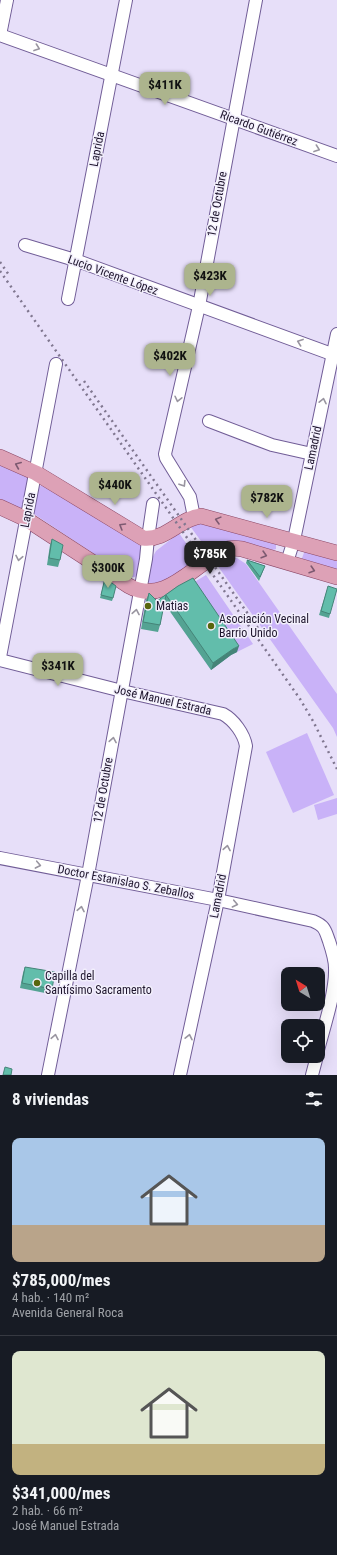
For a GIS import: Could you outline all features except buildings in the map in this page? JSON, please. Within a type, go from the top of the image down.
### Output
[{"type":"main road","points":[[0,457],[36,474],[138,536],[148,538],[157,537],[167,533],[194,517],[206,517],[337,553]]},
{"type":"main road","points":[[0,507],[26,519],[129,586],[140,591],[157,591],[167,588],[218,552],[225,549],[242,549],[337,577]]},
{"type":"street","points":[[0,35],[7,0]]},
{"type":"street","name":"Laprida","points":[[68,299],[74,260],[126,0]]},
{"type":"street","name":"12 de Octubre","points":[[194,517],[190,497],[165,454],[199,306],[256,0]]},
{"type":"street","name":"Ricardo Gutiérrez","points":[[0,35],[337,156]]},
{"type":"street","name":"Lucio Vicente López","points":[[25,245],[74,260],[335,355]]},
{"type":"street","name":"Lamadrid","points":[[287,562],[294,540],[335,355],[337,334]]},
{"type":"street","name":"Laprida","points":[[0,659],[56,364]]},
{"type":"street","points":[[209,421],[272,445],[312,454]]},
{"type":"street","name":"12 de Octubre","points":[[48,1075],[88,875],[122,691],[146,559],[153,504]]},
{"type":"street","name":"José Manuel Estrada","points":[[0,659],[122,691],[223,714],[231,720]]},
{"type":"street","name":"Lamadrid","points":[[180,1075],[218,900],[246,746],[244,737],[231,720]]},
{"type":"street","name":"Doctor Estanislao S. Zeballos","points":[[0,858],[218,900],[321,924],[325,930],[332,949],[336,969],[325,1021]]},
{"type":"street","points":[[312,1075],[315,1063]]},
{"type":"shaded area","points":[[0,457],[36,473],[26,519],[0,507]]},
{"type":"shaded area","points":[[43,484],[139,543],[141,547],[137,575],[135,577],[129,577],[34,514],[33,512],[37,488]]},
{"type":"shaded area","points":[[195,522],[276,542],[276,549],[273,550],[239,543],[209,552],[190,526]]},
{"type":"shaded area","points":[[179,533],[197,559],[168,580],[152,585],[148,582],[151,560],[156,551]]},
{"type":"shaded area","points":[[305,550],[337,559],[337,571],[301,561]]},
{"type":"shaded area","points":[[229,557],[237,558],[246,564],[337,694],[337,737],[333,728],[215,562]]},
{"type":"shaded area","name":"Asociación Vecinal Barrio Unido","points":[[206,575],[253,644],[231,655],[211,670],[163,601]]},
{"type":"shaded area","points":[[307,733],[334,795],[293,813],[266,752]]},
{"type":"shaded area","points":[[337,798],[337,814],[318,820],[314,805]]},
{"type":"railway","points":[[0,262],[9,275]]},
{"type":"railway","points":[[0,271],[300,699],[313,721],[337,769]]},
{"type":"railway","points":[[84,381],[260,631]]},
{"type":"place","name":"Matias","points":[[148,606]]},
{"type":"place","name":"Asociación Vecinal Barrio Unido","points":[[211,626]]},
{"type":"place","name":"Capilla del Santísimo Sacramento","points":[[37,983]]}]
